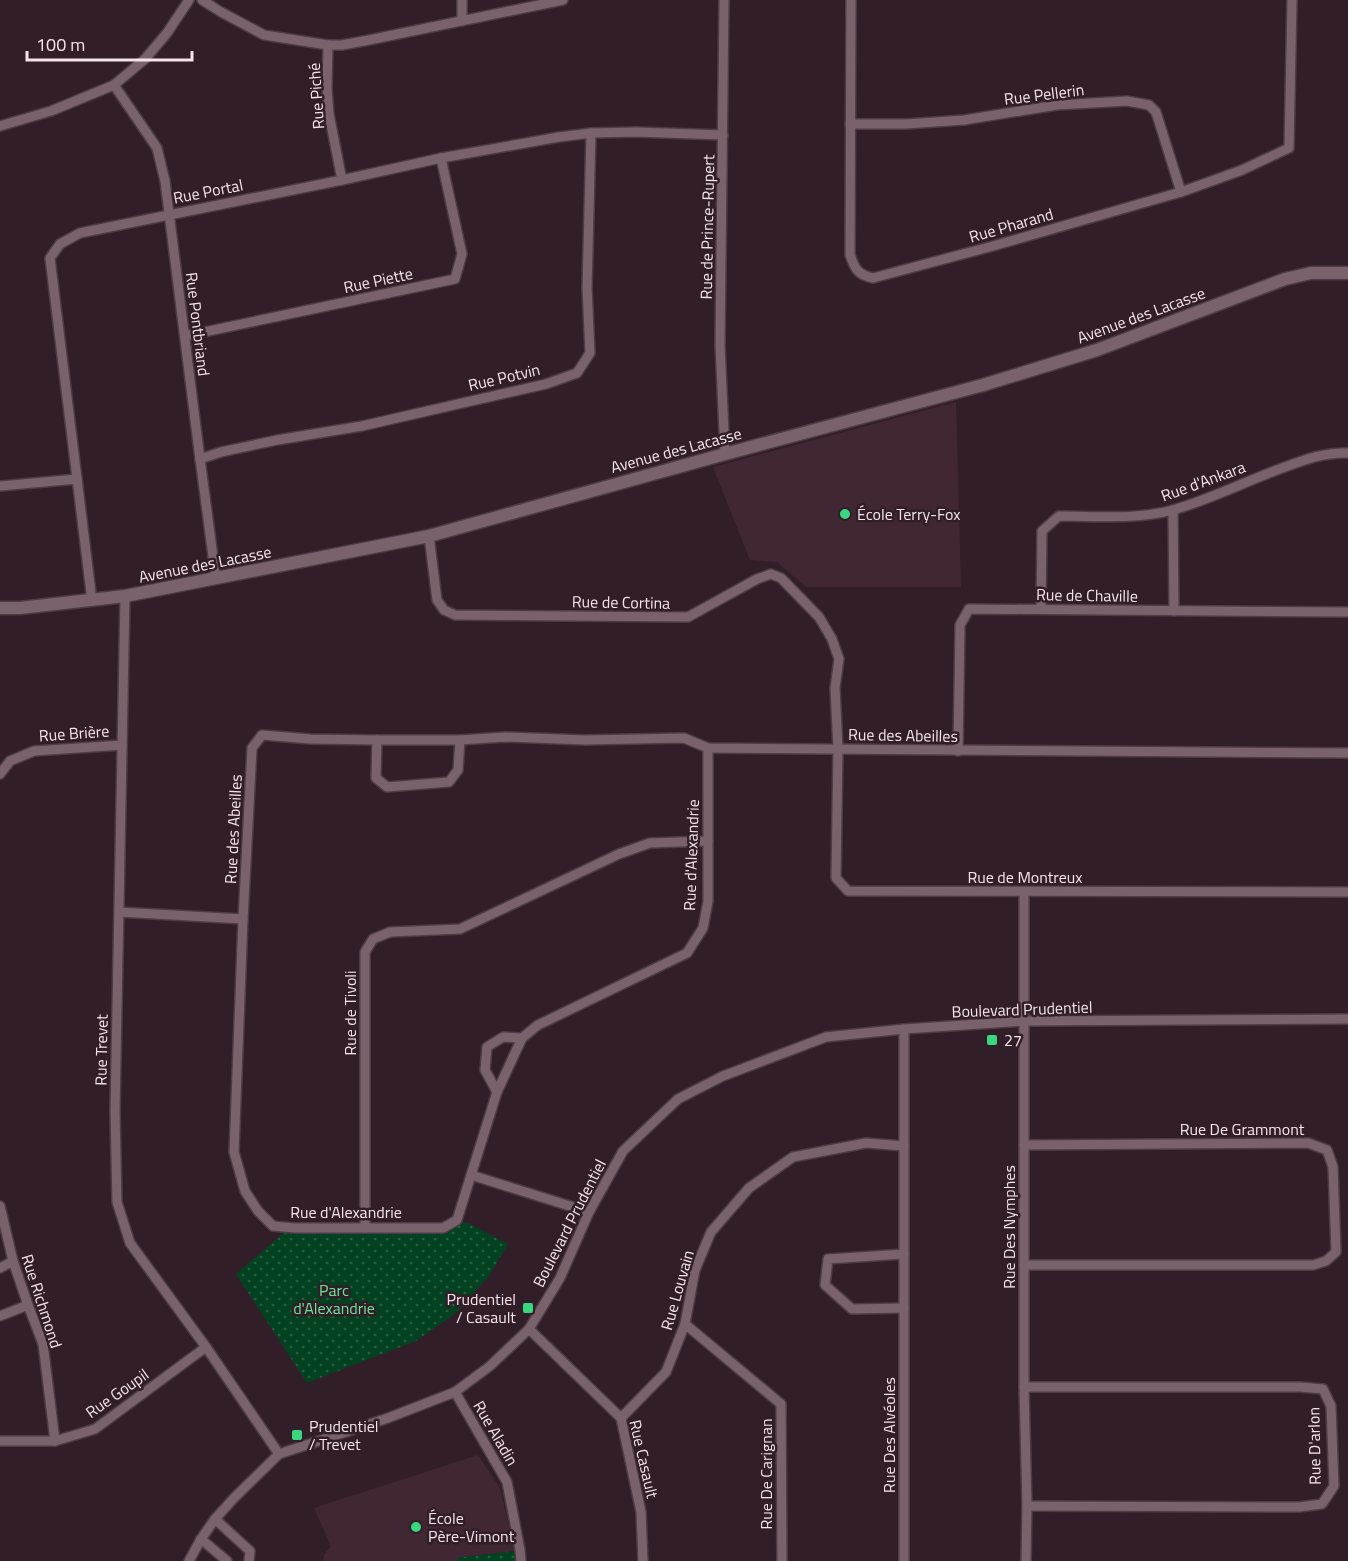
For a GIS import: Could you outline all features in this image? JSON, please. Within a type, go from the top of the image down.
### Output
[{"type":"street","points":[[0,126],[51,111],[114,85],[145,59],[167,33],[189,0]]},
{"type":"street","points":[[202,0],[264,34],[328,45],[369,40],[563,0]]},
{"type":"street","points":[[462,0],[462,21]]},
{"type":"street","name":"Rue de Prince-Rupert","points":[[724,0],[720,345],[725,454]]},
{"type":"street","name":"Rue Pharand","points":[[851,0],[850,255],[855,268],[863,276],[873,278],[1181,192],[1242,170],[1289,148],[1292,0]]},
{"type":"street","name":"Rue Piché","points":[[328,45],[329,114],[342,180]]},
{"type":"street","name":"Rue Pontbriand","points":[[114,85],[157,148],[165,181],[216,579]]},
{"type":"street","name":"Rue Pellerin","points":[[850,124],[906,124],[964,120],[1057,105],[1127,100],[1149,105],[1156,112],[1181,192]]},
{"type":"street","name":"Rue Portal","points":[[92,601],[50,258],[60,244],[80,232],[441,158],[537,141],[591,133],[723,135]]},
{"type":"street","name":"Rue Potvin","points":[[200,459],[277,440],[362,426],[546,384],[577,373],[590,353],[587,288],[591,133]]},
{"type":"street","name":"Rue Piette","points":[[185,336],[455,279],[462,254],[441,158]]},
{"type":"street","name":"Avenue des Lacasse","points":[[0,608],[20,608],[125,596],[429,536],[972,388],[1085,354],[1285,279],[1311,273],[1348,273]]},
{"type":"street","name":"Rue d'Ankara","points":[[1041,609],[1042,531],[1059,516],[1144,517],[1198,502],[1307,459],[1325,454],[1348,453]]},
{"type":"street","points":[[0,486],[76,479]]},
{"type":"street","points":[[1173,510],[1174,611]]},
{"type":"street","name":"Rue de Cortina","points":[[429,536],[437,600],[444,610],[455,615],[688,617],[758,579],[771,574],[781,578],[819,617],[832,639],[839,659],[835,688],[838,749]]},
{"type":"street","name":"Rue Trevet","points":[[125,596],[115,1137],[117,1202],[130,1243],[206,1347],[279,1454]]},
{"type":"street","name":"Rue de Chaville","points":[[958,751],[960,625],[969,609],[1348,612]]},
{"type":"street","name":"Rue des Abeilles","points":[[243,919],[252,748],[262,735],[310,739],[377,740],[684,738],[708,748],[1348,753]]},
{"type":"street","points":[[377,740],[376,778],[387,787],[449,783],[458,770],[460,740]]},
{"type":"street","name":"Rue Brière","points":[[0,773],[10,760],[34,751],[122,745]]},
{"type":"street","name":"Rue d'Alexandrie","points":[[243,919],[234,1152],[244,1191],[273,1226],[443,1228],[457,1220],[497,1092],[522,1038],[538,1025],[687,952],[703,928],[708,902],[708,748]]},
{"type":"street","name":"Rue de Montreux","points":[[838,749],[837,878],[848,891],[1348,892]]},
{"type":"street","name":"Rue de Tivoli","points":[[365,1228],[365,952],[373,939],[390,932],[460,929],[619,854],[650,843],[708,841]]},
{"type":"street","name":"Rue Des Nymphes","points":[[1024,892],[1026,1561]]},
{"type":"street","points":[[119,912],[243,919]]},
{"type":"street","name":"Boulevard Prudentiel","points":[[189,1561],[215,1519],[279,1454],[388,1418],[455,1392],[490,1366],[529,1329],[560,1278],[589,1212],[623,1151],[678,1099],[723,1076],[826,1038],[904,1029],[1025,1021],[1348,1019]]},
{"type":"street","name":"Rue Des Alvéoles","points":[[904,1029],[904,1561]]},
{"type":"street","name":"Rue d'Alexandrie","points":[[497,1092],[485,1070],[487,1047],[503,1036],[522,1038]]},
{"type":"street","name":"Rue Louvain","points":[[621,1418],[666,1372],[685,1324],[695,1270],[711,1232],[749,1188],[794,1157],[866,1143],[904,1146]]},
{"type":"street","name":"Rue De Grammont","points":[[1024,1145],[1308,1143],[1327,1150],[1333,1167],[1336,1252],[1326,1261],[1313,1264],[1024,1265]]},
{"type":"street","points":[[471,1175],[589,1212]]},
{"type":"street","name":"Rue Richmond","points":[[0,1206],[13,1261],[43,1344],[55,1441]]},
{"type":"street","points":[[904,1254],[828,1259],[825,1285],[852,1309],[904,1308]]},
{"type":"street","points":[[0,1268],[13,1261]]},
{"type":"street","points":[[0,1316],[28,1305]]},
{"type":"street","name":"Rue De Carignan","points":[[685,1324],[781,1404],[782,1561]]},
{"type":"street","name":"Rue Casault","points":[[529,1329],[621,1418],[640,1512],[643,1561]]},
{"type":"street","name":"Rue Goupil","points":[[0,1441],[55,1441],[95,1429],[206,1347]]},
{"type":"street","name":"Rue D'arlon","points":[[1024,1388],[1300,1387],[1323,1389],[1332,1406],[1334,1486],[1322,1504],[1299,1507],[1027,1506]]},
{"type":"street","name":"Rue Aladin","points":[[455,1392],[507,1482],[521,1561]]},
{"type":"street","points":[[215,1519],[250,1551],[249,1561]]},
{"type":"street","points":[[201,1539],[227,1561]]},
{"type":"shaded area","name":"École Terry-Fox","points":[[956,402],[961,587],[806,587],[777,562],[750,560],[713,467]]},
{"type":"shaded area","name":"École Père-Vimont","points":[[478,1455],[500,1488],[515,1551],[457,1558],[457,1561],[323,1561],[324,1555],[331,1546],[314,1508]]},
{"type":"green space","name":"Parc d'Alexandrie","points":[[460,1222],[468,1223],[508,1244],[489,1276],[456,1313],[416,1341],[307,1383],[236,1274],[286,1231],[441,1230]]},
{"type":"green space","points":[[515,1551],[515,1561],[457,1561],[457,1558]]},
{"type":"place","name":"École Terry-Fox","points":[[845,514]]},
{"type":"place","name":"27","points":[[992,1040]]},
{"type":"place","name":"Prudentiel / Casault","points":[[528,1308]]},
{"type":"place","name":"Prudentiel / Trevet","points":[[297,1435]]},
{"type":"place","name":"École Père-Vimont","points":[[416,1527]]}]
